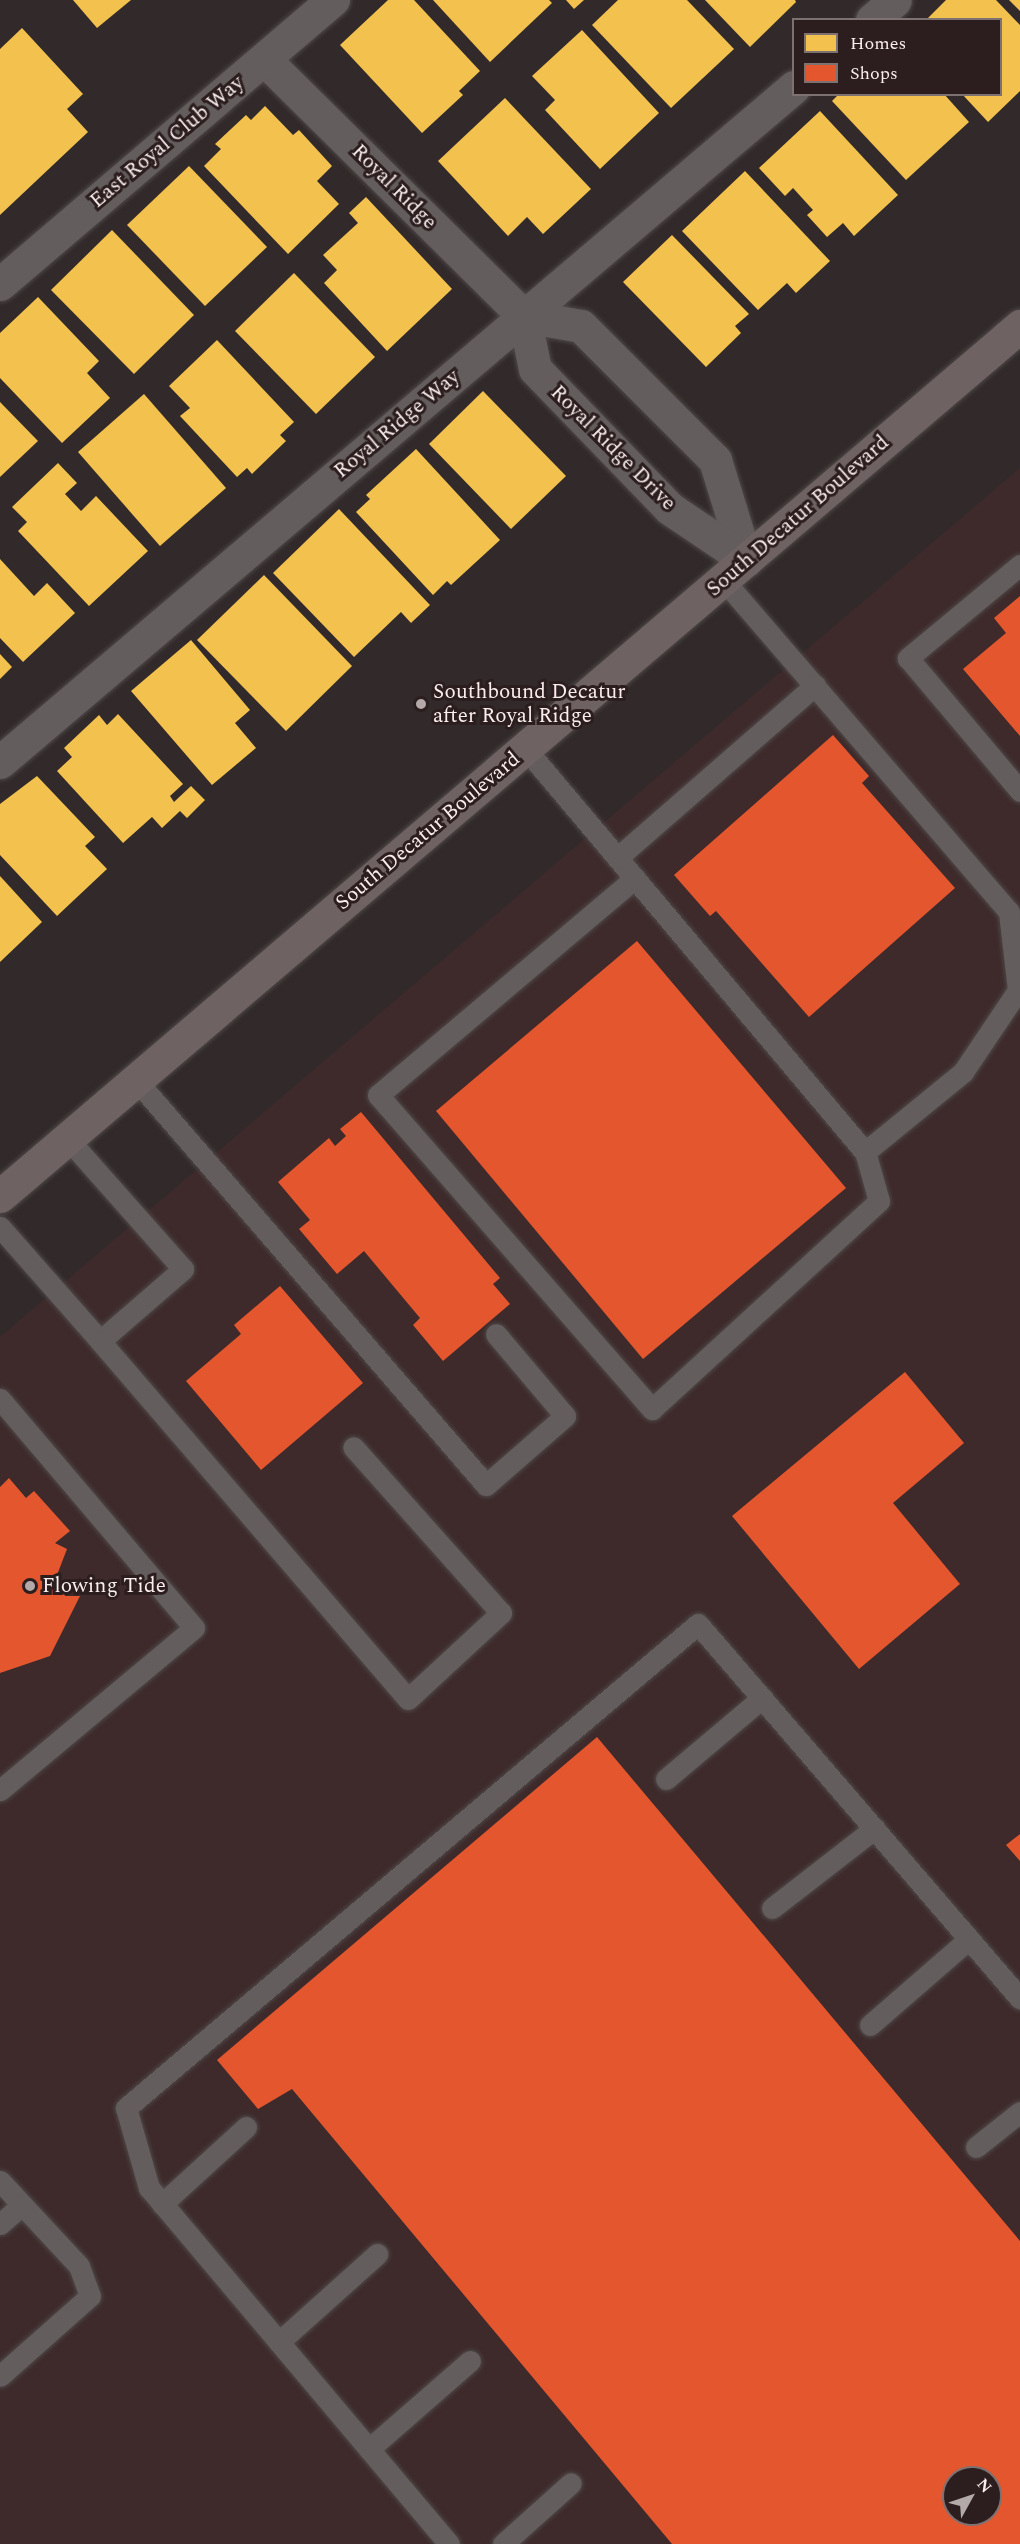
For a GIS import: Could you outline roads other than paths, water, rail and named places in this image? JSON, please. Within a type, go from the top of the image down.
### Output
[{"type":"main road","name":"South Decatur Boulevard","points":[[0,1196],[1020,326]]},
{"type":"street","name":"East Royal Club Way","points":[[0,284],[333,0]]},
{"type":"street","points":[[874,18],[895,0]]},
{"type":"street","name":"Royal Ridge","points":[[264,59],[524,316]]},
{"type":"street","name":"Royal Ridge Way","points":[[0,762],[792,89]]},
{"type":"street","points":[[524,316],[581,326],[715,460],[735,569]]},
{"type":"street","name":"Royal Ridge Drive","points":[[524,316],[535,369],[669,508],[735,569]]},
{"type":"lane","points":[[1020,565],[908,658],[1020,791]]},
{"type":"lane","points":[[735,569],[814,686],[1009,912],[1018,990],[963,1072],[865,1152]]},
{"type":"lane","points":[[617,858],[814,686]]},
{"type":"lane","points":[[525,748],[865,1152],[879,1201],[652,1409],[378,1095],[634,878]]},
{"type":"lane","points":[[136,1080],[486,1485],[565,1416],[496,1334]]},
{"type":"lane","points":[[68,1139],[183,1269],[100,1341]]},
{"type":"lane","points":[[0,1227],[408,1699],[501,1613],[353,1447]]},
{"type":"lane","points":[[0,1401],[194,1628],[0,1790]]},
{"type":"lane","points":[[449,2544],[149,2188],[126,2108],[698,1624],[1020,1998]]},
{"type":"lane","points":[[666,1779],[762,1698]]},
{"type":"lane","points":[[772,1908],[874,1828]]},
{"type":"lane","points":[[870,2025],[969,1939]]},
{"type":"lane","points":[[976,2147],[1020,2112]]},
{"type":"lane","points":[[162,2204],[246,2127]]},
{"type":"lane","points":[[0,2181],[79,2266],[90,2296],[0,2376]]},
{"type":"lane","points":[[0,2224],[21,2206]]},
{"type":"lane","points":[[279,2342],[376,2254]]},
{"type":"lane","points":[[369,2449],[470,2361]]},
{"type":"lane","points":[[503,2544],[571,2483]]},
{"type":"place","name":"Southbound Decatur after Royal Ridge","points":[[421,704]]},
{"type":"place","name":"Flowing Tide","points":[[30,1586]]}]
